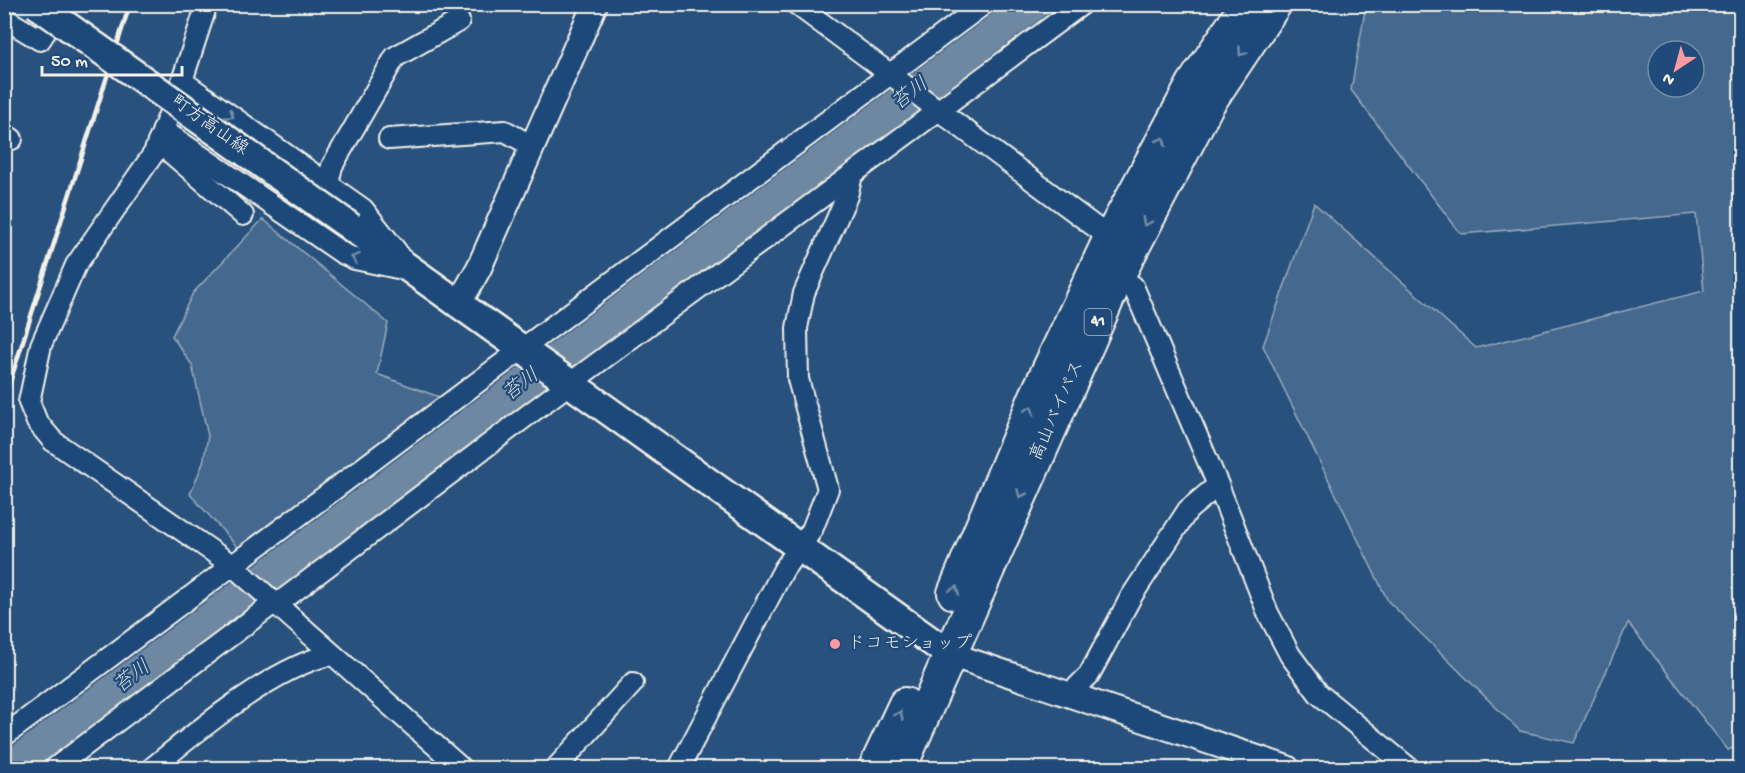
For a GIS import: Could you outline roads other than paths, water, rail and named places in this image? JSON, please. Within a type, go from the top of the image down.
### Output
[{"type":"highway","name":"高山バイパス","points":[[900,768],[941,649],[1035,396],[1110,238],[1193,84],[1247,4]]},
{"type":"highway","name":"高山バイパス","points":[[875,768],[941,649],[1118,276],[1208,104],[1275,4]]},
{"type":"main road","name":"町方高山線","points":[[36,4],[523,351]]},
{"type":"main road","points":[[523,351],[941,649]]},
{"type":"street","points":[[7,24],[40,40],[63,4]]},
{"type":"street","points":[[207,4],[161,136],[143,169],[94,237],[63,291],[41,345],[29,402],[37,422],[53,441],[234,568],[330,655],[461,768]]},
{"type":"street","points":[[458,305],[479,268],[596,4]]},
{"type":"street","points":[[796,4],[1110,238]]},
{"type":"street","points":[[4,736],[234,568],[893,76],[984,4]]},
{"type":"street","points":[[55,768],[568,383],[852,175],[936,109],[1082,4]]},
{"type":"street","points":[[328,184],[332,166],[395,57],[459,21]]},
{"type":"street","points":[[182,81],[363,209],[412,272]]},
{"type":"street","points":[[389,139],[505,131],[532,146]]},
{"type":"street","points":[[161,136],[243,215]]},
{"type":"street","points":[[161,136],[342,253],[355,260],[412,272]]},
{"type":"street","points":[[679,768],[784,569],[812,530],[828,489],[798,379],[800,309],[804,293],[847,196],[852,175]]},
{"type":"street","points":[[1118,276],[1132,286],[1218,485],[1268,612],[1290,655],[1319,694],[1409,768]]},
{"type":"street","points":[[1069,694],[1089,675],[1131,597],[1188,510],[1218,485]]},
{"type":"street","points":[[941,649],[1287,768]]},
{"type":"street","points":[[152,768],[214,718],[263,686],[312,658],[330,655]]},
{"type":"street","points":[[556,768],[633,683]]},
{"type":"waterway","name":"苔川","points":[[11,768],[1033,4]]},
{"type":"railway","points":[[4,401],[130,4]]},
{"type":"place","name":"ドコモショップ","points":[[835,644]]}]
